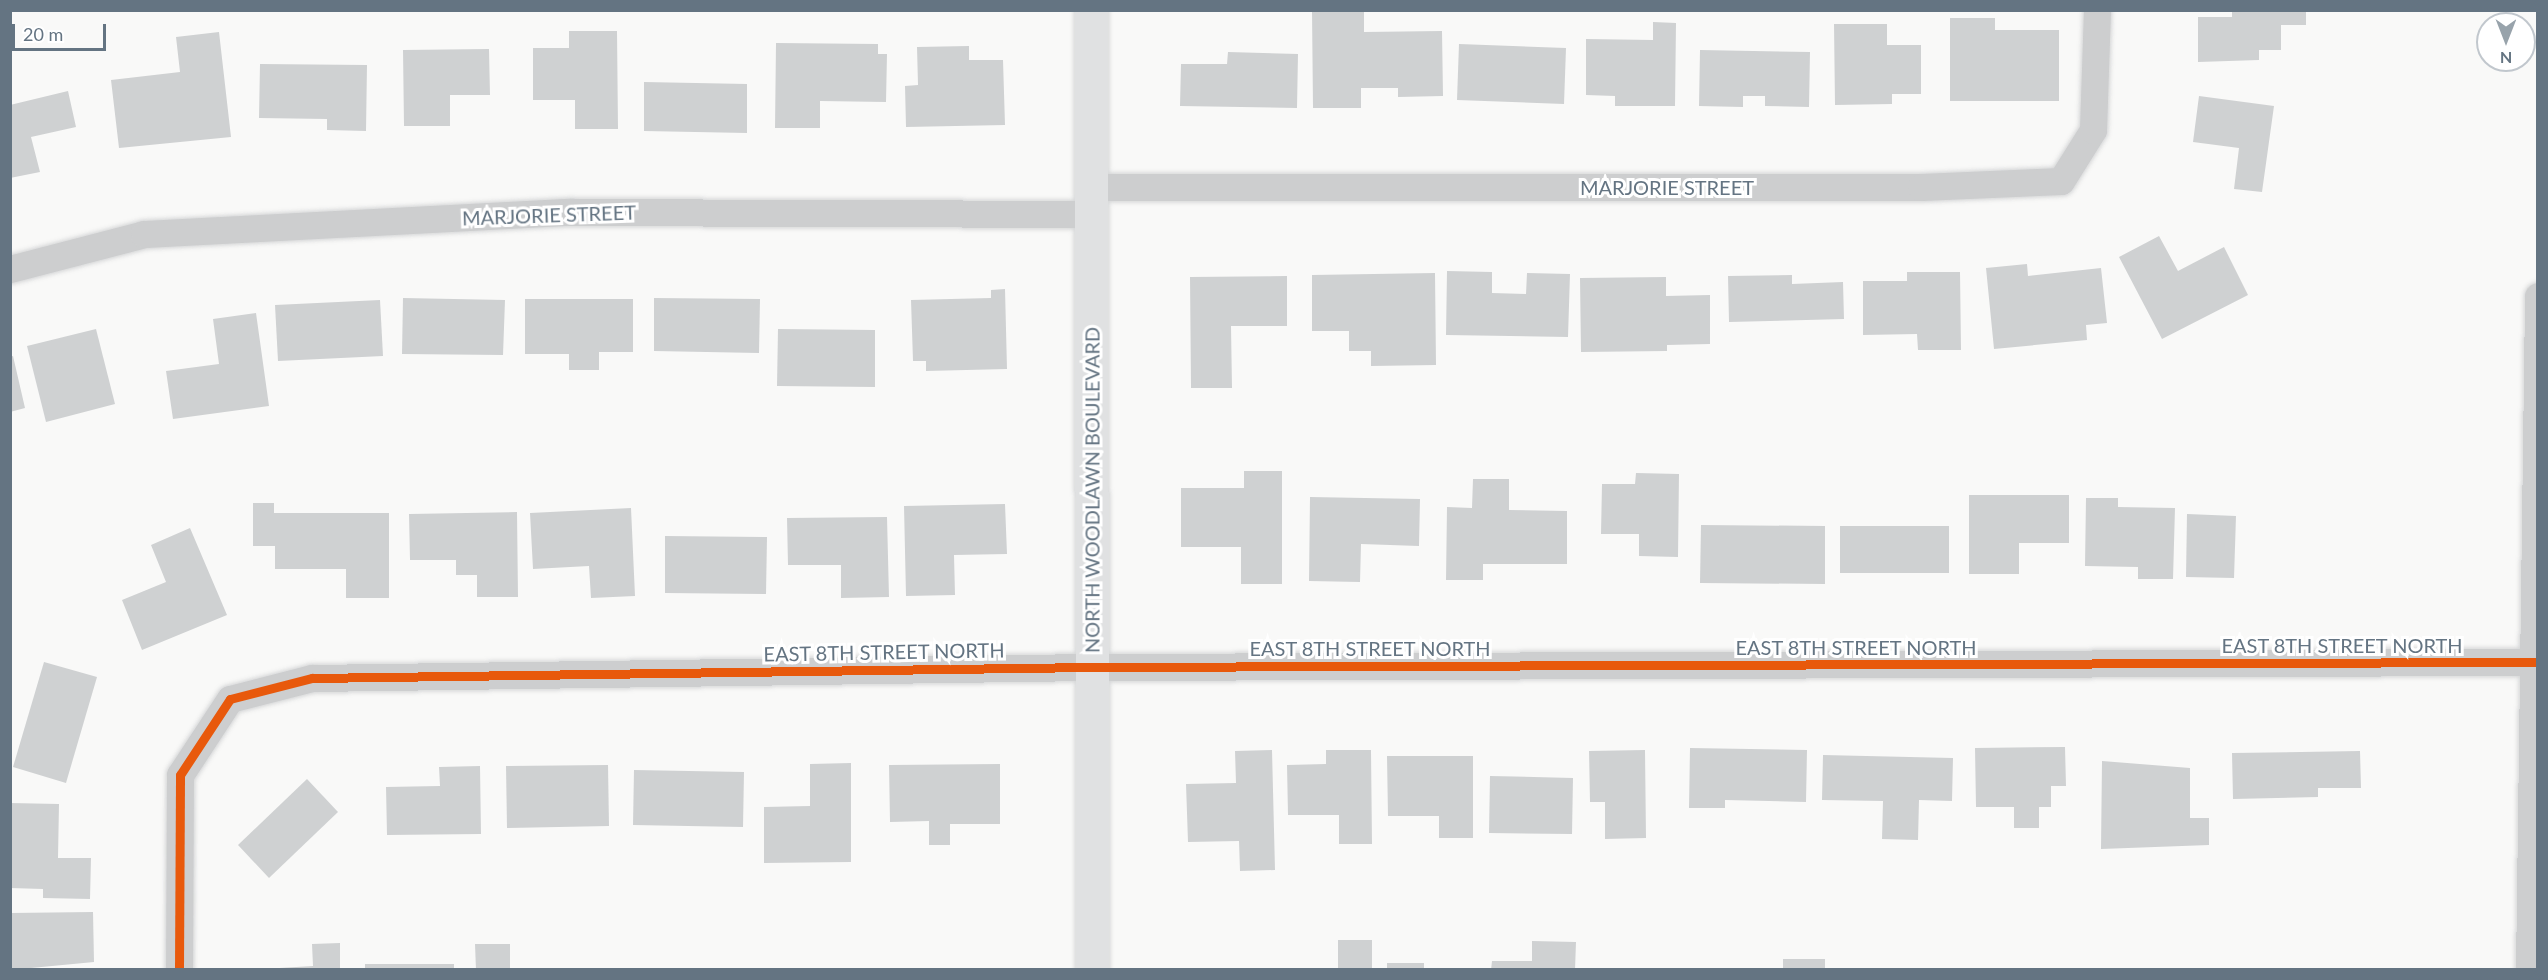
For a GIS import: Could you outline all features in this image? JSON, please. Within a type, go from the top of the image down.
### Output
[{"type":"main road","name":"NORTH WOODLAWN BOULEVARD","points":[[1091,10],[1092,969]]},
{"type":"street","name":"MARJORIE STREET","points":[[10,269],[144,234],[570,212],[1092,200],[1921,187],[2061,181],[2093,130],[2097,10]]},
{"type":"street","points":[[2529,969],[2538,296]]},
{"type":"street","name":"EAST 8TH STREET NORTH","points":[[179,969],[180,775],[230,699],[312,678],[1093,667],[2534,662]]},
{"type":"building","points":[[1364,10],[1364,32],[1442,31],[1443,96],[1398,97],[1398,88],[1361,88],[1361,108],[1313,108],[1312,11]]},
{"type":"building","points":[[2232,10],[2306,10],[2306,25],[2281,25],[2281,50],[2259,50],[2259,60],[2198,62],[2198,17],[2232,17]]},
{"type":"building","points":[[1950,18],[1995,18],[1995,30],[2059,30],[2059,101],[1950,101]]},
{"type":"building","points":[[1653,22],[1676,23],[1675,106],[1615,106],[1615,96],[1586,95],[1586,39],[1653,40]]},
{"type":"building","points":[[1834,24],[1887,24],[1887,45],[1921,45],[1921,94],[1892,94],[1892,104],[1835,105]]},
{"type":"building","points":[[569,31],[617,31],[618,129],[575,129],[575,100],[533,100],[533,48],[569,48]]},
{"type":"building","points":[[219,32],[231,137],[119,148],[111,80],[180,72],[176,37]]},
{"type":"building","points":[[776,43],[878,44],[878,54],[887,54],[886,102],[820,101],[820,128],[775,128]]},
{"type":"building","points":[[1459,44],[1566,48],[1564,104],[1457,100]]},
{"type":"building","points":[[969,46],[969,60],[1003,60],[1005,125],[906,127],[905,86],[918,85],[917,47]]},
{"type":"building","points":[[489,49],[490,95],[450,95],[450,126],[404,126],[403,50]]},
{"type":"building","points":[[1700,50],[1810,52],[1809,107],[1765,106],[1765,96],[1743,96],[1743,107],[1699,106]]},
{"type":"building","points":[[1228,52],[1298,54],[1297,108],[1180,106],[1181,64],[1227,64]]},
{"type":"building","points":[[260,64],[367,65],[366,131],[327,130],[327,119],[259,118]]},
{"type":"building","points":[[644,82],[747,84],[747,133],[644,131]]},
{"type":"building","points":[[68,91],[76,127],[31,137],[40,172],[10,178],[10,105]]},
{"type":"building","points":[[2199,96],[2274,106],[2262,192],[2234,189],[2239,148],[2193,142]]},
{"type":"building","points":[[2159,236],[2178,271],[2224,247],[2248,295],[2162,339],[2119,257]]},
{"type":"building","points":[[2027,264],[2028,276],[2101,268],[2107,323],[2086,325],[2087,340],[1994,349],[1986,268]]},
{"type":"building","points":[[1447,271],[1492,272],[1492,293],[1526,294],[1527,273],[1570,274],[1568,337],[1446,335]]},
{"type":"building","points":[[1907,272],[1960,272],[1961,350],[1918,350],[1917,334],[1863,335],[1863,281],[1907,281]]},
{"type":"building","points":[[1435,273],[1436,365],[1371,366],[1371,351],[1349,351],[1349,331],[1312,331],[1312,275]]},
{"type":"building","points":[[1792,275],[1792,284],[1843,282],[1844,319],[1729,322],[1728,276]]},
{"type":"building","points":[[1287,276],[1287,326],[1231,326],[1232,388],[1191,388],[1190,277]]},
{"type":"building","points":[[1666,277],[1666,296],[1710,295],[1710,344],[1667,345],[1667,351],[1581,352],[1580,278]]},
{"type":"building","points":[[1005,289],[1007,369],[926,371],[926,361],[913,361],[911,300],[991,298],[991,290]]},
{"type":"building","points":[[403,298],[505,300],[503,355],[402,354]]},
{"type":"building","points":[[654,298],[760,299],[759,353],[654,351]]},
{"type":"building","points":[[525,299],[633,299],[633,352],[599,352],[599,370],[569,370],[569,354],[525,354]]},
{"type":"building","points":[[380,300],[383,356],[278,361],[275,305]]},
{"type":"building","points":[[256,313],[269,406],[173,419],[166,371],[219,364],[213,319]]},
{"type":"building","points":[[96,329],[115,404],[46,422],[27,346]]},
{"type":"building","points":[[778,329],[875,330],[875,387],[777,386]]},
{"type":"building","points":[[13,356],[25,408],[10,412],[10,357]]},
{"type":"building","points":[[1244,471],[1282,471],[1282,584],[1241,584],[1241,547],[1181,547],[1181,488],[1244,488]]},
{"type":"building","points":[[1636,473],[1679,474],[1678,557],[1639,556],[1639,534],[1601,534],[1602,484],[1635,484]]},
{"type":"building","points":[[1473,479],[1509,479],[1509,510],[1567,511],[1567,564],[1483,564],[1483,580],[1446,580],[1447,507],[1472,508]]},
{"type":"building","points":[[1969,495],[2069,495],[2069,543],[2019,543],[2019,574],[1969,574]]},
{"type":"building","points":[[1310,497],[1420,499],[1419,546],[1361,544],[1360,582],[1309,581]]},
{"type":"building","points":[[2086,498],[2118,498],[2118,507],[2175,508],[2173,579],[2138,579],[2138,567],[2085,566]]},
{"type":"building","points":[[253,503],[274,503],[274,513],[389,513],[389,598],[346,598],[346,569],[275,569],[275,546],[253,546]]},
{"type":"building","points":[[1005,504],[1007,554],[954,555],[955,595],[906,596],[904,506]]},
{"type":"building","points":[[631,508],[635,596],[591,598],[589,566],[533,569],[530,513]]},
{"type":"building","points":[[517,512],[518,597],[477,597],[477,575],[456,575],[456,560],[410,560],[409,514]]},
{"type":"building","points":[[2187,514],[2236,516],[2234,578],[2186,577]]},
{"type":"building","points":[[887,517],[889,597],[841,598],[841,565],[788,565],[787,518]]},
{"type":"building","points":[[1701,525],[1825,526],[1825,584],[1700,583]]},
{"type":"building","points":[[1840,526],[1949,526],[1949,573],[1840,573]]},
{"type":"building","points":[[190,528],[227,615],[142,650],[122,600],[166,582],[151,545]]},
{"type":"building","points":[[665,536],[767,537],[766,594],[665,593]]},
{"type":"building","points":[[44,662],[97,677],[66,783],[13,767]]},
{"type":"building","points":[[2065,747],[2066,786],[2051,786],[2051,807],[2039,807],[2039,828],[2014,828],[2014,807],[1976,807],[1975,748]]},
{"type":"building","points":[[1690,748],[1807,750],[1806,802],[1725,800],[1725,808],[1689,808]]},
{"type":"building","points":[[1272,750],[1275,870],[1240,871],[1239,841],[1188,842],[1186,784],[1236,783],[1235,751]]},
{"type":"building","points":[[1326,750],[1371,750],[1372,844],[1339,844],[1339,815],[1288,815],[1287,765],[1326,764]]},
{"type":"building","points":[[1645,750],[1646,838],[1605,839],[1605,802],[1590,802],[1589,751]]},
{"type":"building","points":[[2360,751],[2361,788],[2318,788],[2318,797],[2233,799],[2232,753]]},
{"type":"building","points":[[1823,755],[1953,758],[1952,801],[1919,800],[1918,840],[1882,839],[1883,801],[1822,800]]},
{"type":"building","points":[[1387,756],[1473,756],[1473,838],[1439,838],[1439,816],[1388,816]]},
{"type":"building","points":[[2102,761],[2190,768],[2190,818],[2209,818],[2209,845],[2101,849]]},
{"type":"building","points":[[851,763],[851,862],[764,863],[764,807],[810,806],[810,764]]},
{"type":"building","points":[[1000,764],[1000,824],[950,824],[950,845],[929,845],[929,821],[890,822],[889,765]]},
{"type":"building","points":[[608,765],[609,826],[507,828],[506,766]]},
{"type":"building","points":[[480,766],[481,834],[387,835],[386,787],[440,786],[439,767]]},
{"type":"building","points":[[634,770],[744,772],[743,827],[633,825]]},
{"type":"building","points":[[1490,776],[1573,778],[1572,834],[1489,833]]},
{"type":"building","points":[[307,779],[338,812],[269,878],[238,845]]},
{"type":"building","points":[[10,803],[59,804],[58,858],[91,858],[90,899],[43,898],[43,889],[10,888]]},
{"type":"building","points":[[93,912],[94,962],[10,970],[10,913]]},
{"type":"building","points":[[1338,940],[1372,940],[1372,970],[1338,970]]},
{"type":"building","points":[[1532,941],[1576,942],[1575,970],[1491,970],[1492,961],[1532,961]]},
{"type":"building","points":[[340,943],[340,970],[247,970],[313,966],[312,944]]},
{"type":"building","points":[[475,944],[510,944],[510,970],[476,970]]},
{"type":"building","points":[[1783,959],[1825,959],[1825,970],[1783,970]]},
{"type":"building","points":[[1387,963],[1424,963],[1424,970],[1387,970]]},
{"type":"building","points":[[365,964],[454,964],[454,970],[365,970]]},
{"type":"cycle path","points":[[179,970],[180,775],[230,699],[312,678],[1093,667],[2538,662]]}]
